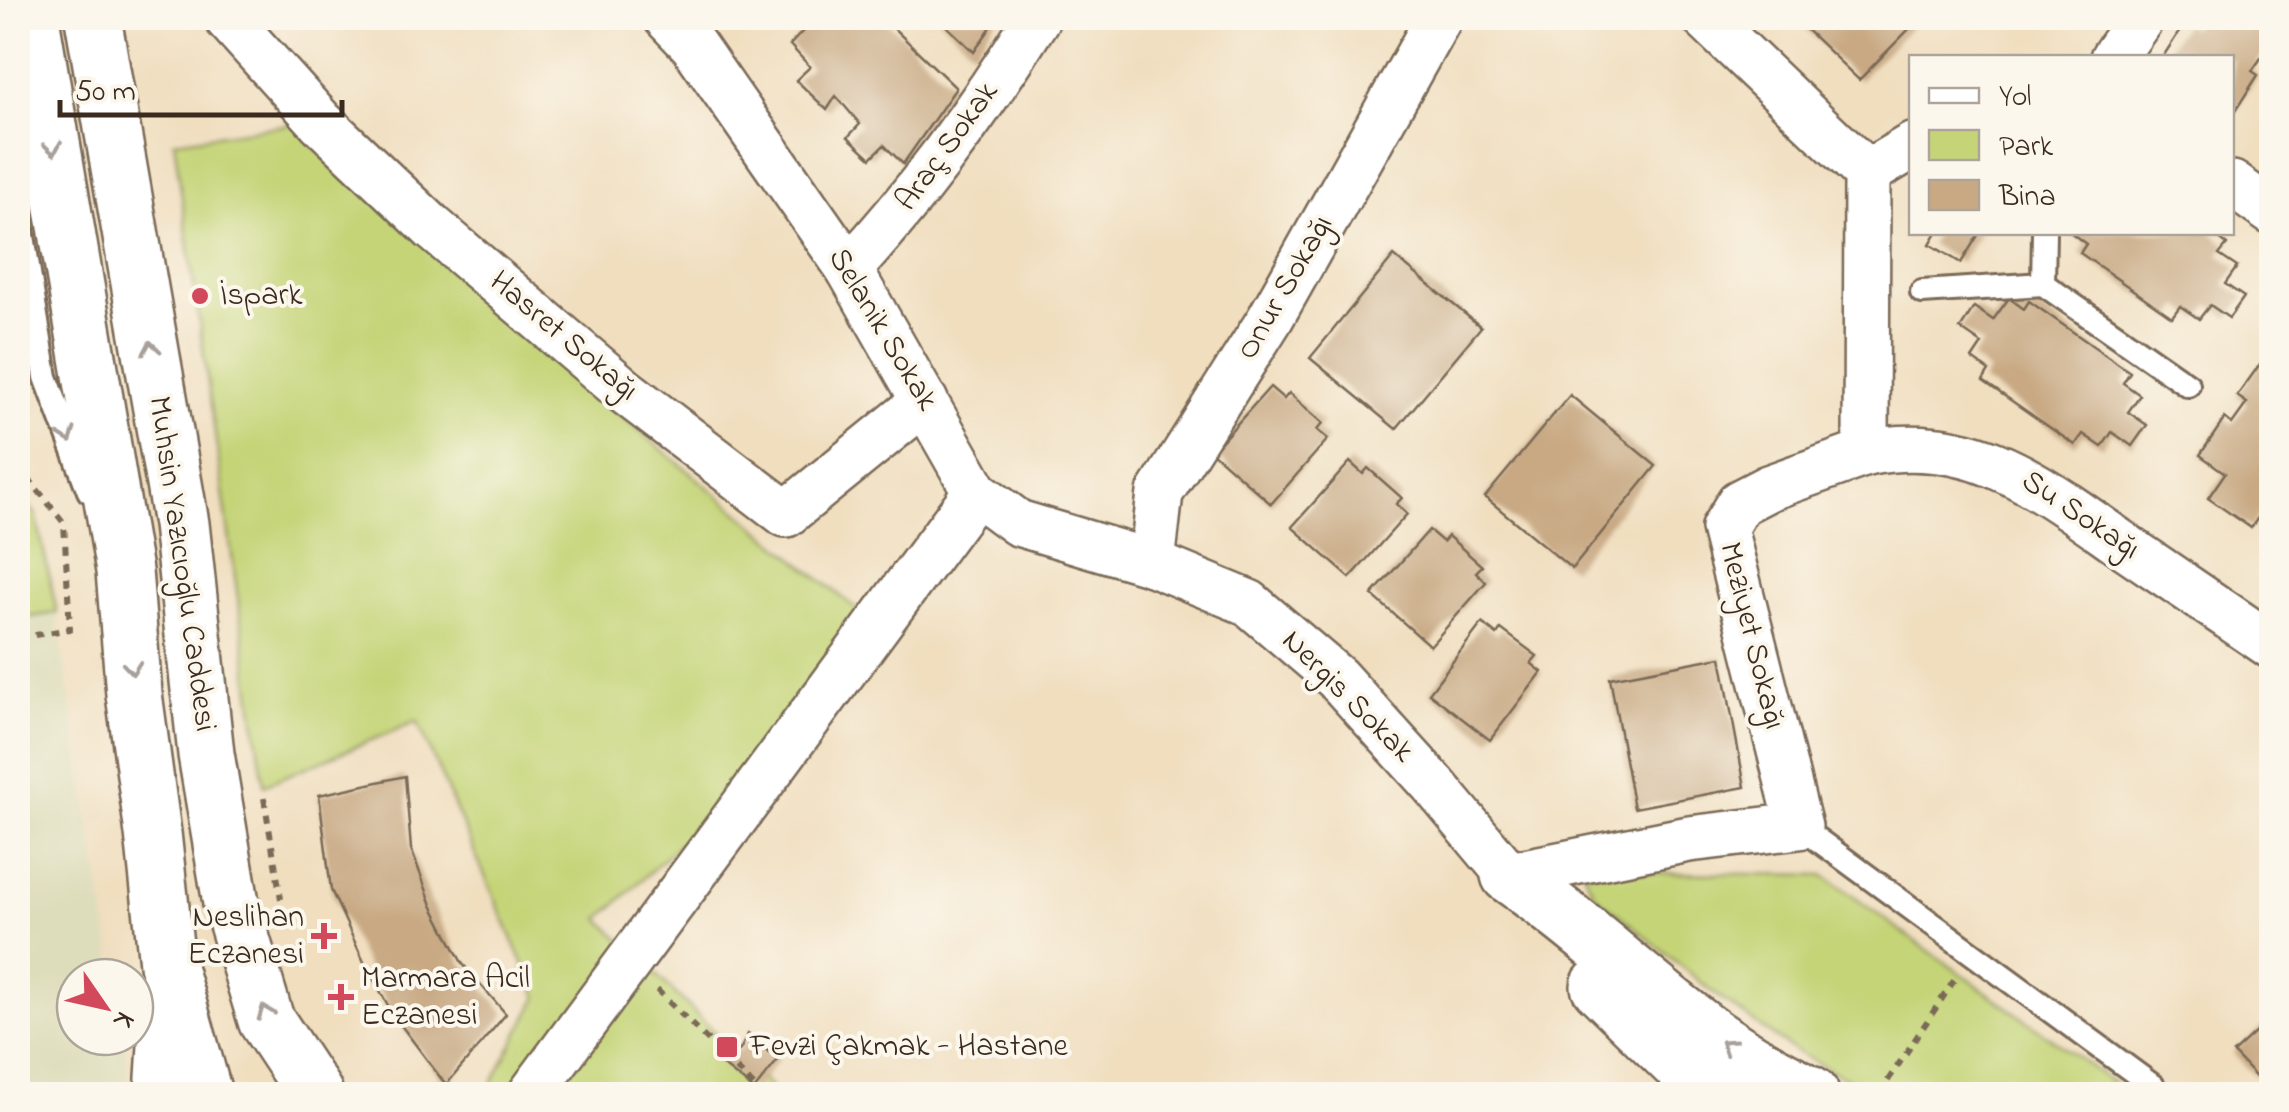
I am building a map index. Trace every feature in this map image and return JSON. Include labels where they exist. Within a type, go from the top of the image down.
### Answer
[{"type":"main road","name":"Muhsin Yazıcıoğlu Caddesi","points":[[31,18],[124,571],[134,694],[170,981],[204,1094]]},
{"type":"main road","name":"Muhsin Yazıcıoğlu Caddesi","points":[[93,18],[181,524],[206,754],[231,902],[266,1020],[315,1094]]},
{"type":"main road","points":[[1510,875],[1550,937],[1710,1094]]},
{"type":"main road","points":[[1510,875],[1560,910],[1705,1030],[1756,1065],[1811,1094]]},
{"type":"main road","points":[[163,1094],[170,981]]},
{"type":"street","name":"Hasret Sokağı","points":[[228,18],[321,122],[433,228],[626,392],[786,514],[926,402]]},
{"type":"street","name":"Selanik Sokak","points":[[667,18],[693,45],[849,269],[976,492],[1018,524],[1152,563]]},
{"type":"street","name":"Araç Sokak","points":[[849,269],[900,214],[957,140],[1037,18]]},
{"type":"street","name":"Onur Sokağı","points":[[1152,563],[1160,493],[1270,319],[1440,18]]},
{"type":"street","points":[[1706,18],[1866,173],[1866,453]]},
{"type":"street","points":[[2115,55],[2141,18]]},
{"type":"street","points":[[1866,173],[1909,148]]},
{"type":"street","points":[[2234,185],[2272,212]]},
{"type":"street","name":"Su Sokağı","points":[[1866,453],[1922,447],[1975,456],[2012,470],[2272,646]]},
{"type":"street","name":"Meziyet Sokağı","points":[[1798,826],[1724,528],[1738,503],[1768,488],[1866,453]]},
{"type":"street","points":[[532,1094],[976,492]]},
{"type":"street","name":"Nergis Sokak","points":[[1152,563],[1250,603],[1337,678],[1510,875]]},
{"type":"street","points":[[1510,875],[1689,839],[1798,826]]},
{"type":"lane","points":[[18,205],[46,377],[124,571]]},
{"type":"lane","points":[[2043,284],[2044,235]]},
{"type":"lane","points":[[1922,292],[2043,284],[2188,385]]},
{"type":"lane","points":[[1798,826],[2154,1086]]},
{"type":"path","points":[[18,465],[64,523],[70,629],[18,638]]},
{"type":"path","points":[[1878,1094],[1972,954]]},
{"type":"path","points":[[628,962],[762,1094]]},
{"type":"shaded area","points":[[18,494],[36,514],[48,562],[112,957],[55,957],[55,1057],[126,1057],[131,1094],[18,1094]]},
{"type":"green space","points":[[300,123],[515,329],[865,616],[704,821],[600,919],[777,1094],[486,1094],[538,997],[417,721],[264,785],[174,141]]},
{"type":"green space","points":[[18,494],[36,514],[57,613],[18,619]]},
{"type":"green space","points":[[1583,872],[1823,875],[2129,1094],[1883,1094],[1790,1048],[1720,998],[1595,895]]},
{"type":"building","points":[[815,18],[883,18],[956,88],[903,164],[884,145],[871,158],[848,137],[860,124],[836,96],[827,110],[796,80],[810,67],[790,45]]},
{"type":"building","points":[[938,18],[997,18],[974,52]]},
{"type":"building","points":[[1794,18],[1920,18],[1859,80]]},
{"type":"building","points":[[2199,18],[2272,18],[2272,42],[2252,71],[2258,75],[2234,113],[2234,55],[2164,55],[2185,23],[2192,28]]},
{"type":"building","points":[[1935,235],[1978,235],[1961,263],[1930,244]]},
{"type":"building","points":[[2074,235],[2214,235],[2227,245],[2219,255],[2237,267],[2225,284],[2244,297],[2229,318],[2210,305],[2199,319],[2180,306],[2172,317],[2080,253],[2086,244]]},
{"type":"building","points":[[1394,256],[1481,327],[1396,429],[1310,358]]},
{"type":"building","points":[[2009,298],[2024,309],[2029,301],[2130,372],[2123,383],[2140,395],[2128,412],[2147,425],[2132,446],[2112,432],[2102,447],[2083,434],[2075,445],[1983,381],[1989,371],[1972,359],[1982,344],[1960,329],[1974,307],[1993,320]]},
{"type":"building","points":[[2260,364],[2272,373],[2272,516],[2263,510],[2251,528],[2208,498],[2225,473],[2200,455],[2225,418],[2232,424],[2247,403],[2237,396]]},
{"type":"building","points":[[1270,387],[1284,399],[1289,393],[1323,423],[1317,430],[1328,439],[1271,504],[1212,452]]},
{"type":"building","points":[[1570,395],[1656,466],[1572,569],[1485,497]]},
{"type":"building","points":[[1350,462],[1363,474],[1368,468],[1402,498],[1396,504],[1407,514],[1350,578],[1292,527]]},
{"type":"building","points":[[1429,530],[1443,542],[1448,536],[1482,566],[1476,572],[1486,582],[1430,646],[1372,595]]},
{"type":"building","points":[[1482,623],[1497,635],[1501,629],[1537,656],[1531,663],[1542,672],[1490,740],[1429,693]]},
{"type":"building","points":[[1721,657],[1745,787],[1634,808],[1610,678]]},
{"type":"building","points":[[405,776],[411,849],[432,905],[462,963],[506,1014],[446,1085],[394,1016],[331,890],[319,795]]},
{"type":"building","points":[[2272,1017],[2272,1094],[2233,1053]]},
{"type":"building","points":[[748,1034],[778,1060],[754,1090],[721,1064],[740,1050]]},
{"type":"place","name":"İspark","points":[[200,296]]},
{"type":"place","name":"Neslihan Eczanesi","points":[[324,936]]},
{"type":"place","name":"Marmara Acil Eczanesi","points":[[341,997]]},
{"type":"place","name":"Fevzi Çakmak - Hastane","points":[[727,1047]]}]
